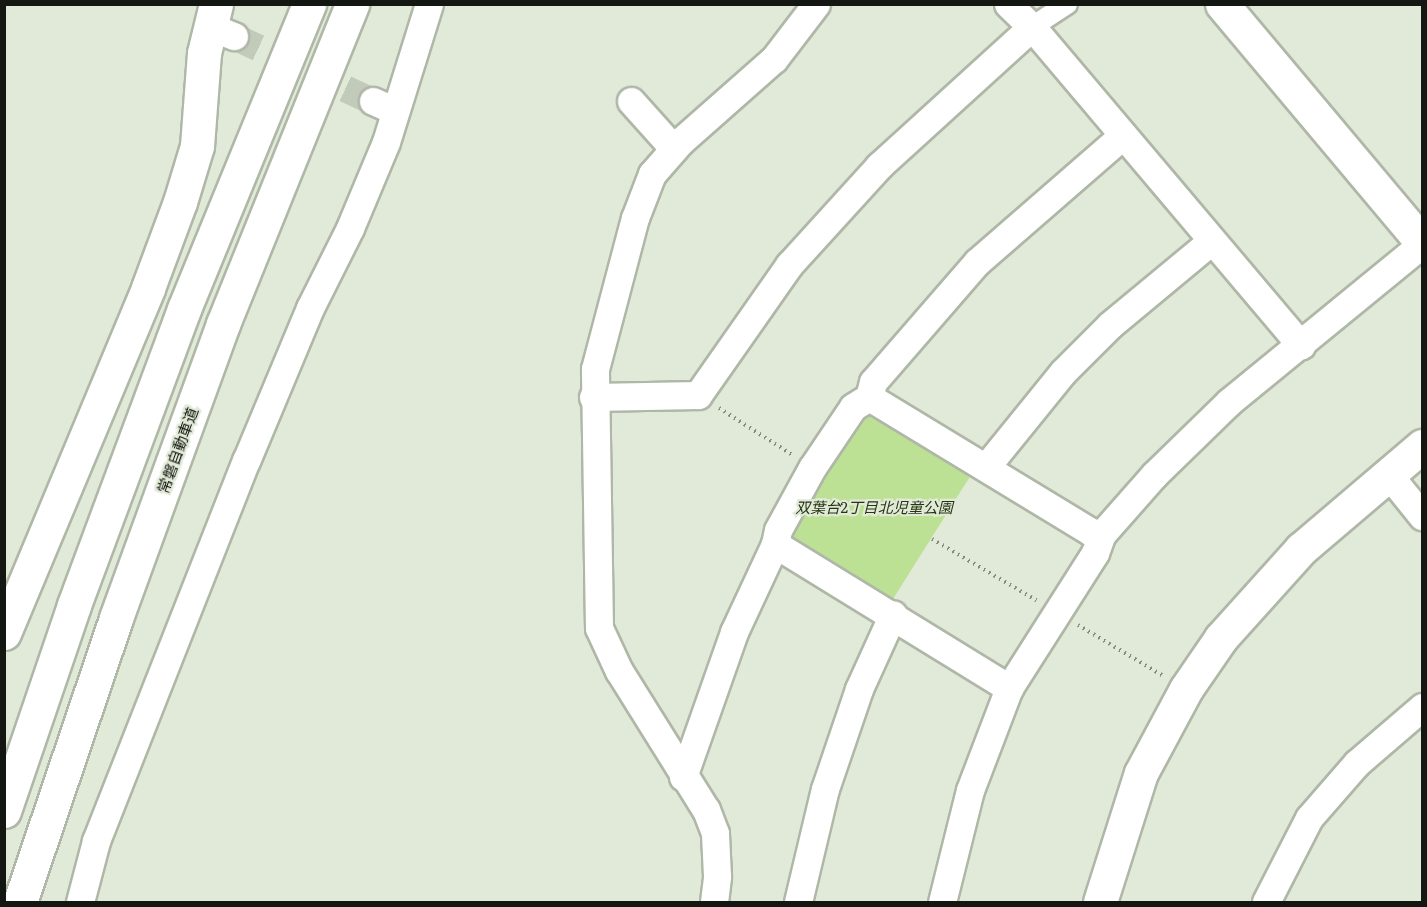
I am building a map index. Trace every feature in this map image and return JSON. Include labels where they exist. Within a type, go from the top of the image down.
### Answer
[{"type":"main road","points":[[4,812],[74,605],[184,309],[309,4]]},
{"type":"main road","name":"常磐自動車道","points":[[20,903],[116,618],[219,335],[352,4]]},
{"type":"main road","points":[[1222,4],[1422,243]]},
{"type":"main road","points":[[4,633],[148,288],[180,202],[197,146],[220,22]]},
{"type":"main road","points":[[1100,903],[1141,773],[1186,689],[1221,638],[1266,584],[1422,446]]},
{"type":"street","points":[[80,903],[96,841],[246,461],[310,308],[350,228],[384,106],[429,4]]},
{"type":"street","points":[[714,903],[717,876],[715,833],[706,810],[683,777],[619,670],[599,628],[593,397],[595,369],[634,218],[652,174],[674,149],[774,59],[816,4]]},
{"type":"street","points":[[1008,4],[1032,27],[1300,345]]},
{"type":"street","points":[[593,397],[698,394],[789,265],[879,166],[1032,27],[1067,4]]},
{"type":"street","points":[[631,101],[674,149]]},
{"type":"street","points":[[683,777],[734,632],[775,544],[778,530],[812,468],[853,407],[869,397],[873,382],[976,262],[1122,136]]},
{"type":"street","points":[[986,467],[1063,372],[1110,325],[1211,241]]},
{"type":"street","points":[[942,903],[970,790],[1008,688],[1095,553],[1102,534],[1154,475],[1229,402],[1422,243]]},
{"type":"street","points":[[869,397],[1090,532],[1102,534]]},
{"type":"street","points":[[1389,474],[1422,516]]},
{"type":"street","points":[[775,544],[893,614],[1008,688]]},
{"type":"street","points":[[798,903],[825,789],[859,689],[893,614]]},
{"type":"street","points":[[1266,903],[1309,818],[1358,763],[1422,707]]},
{"type":"path","points":[[709,402],[812,468]]},
{"type":"green space","name":"双葉台2丁目北児童公園","points":[[861,408],[971,475],[893,599],[784,533]]},
{"type":"tunnel","points":[[234,36],[373,101]]}]
